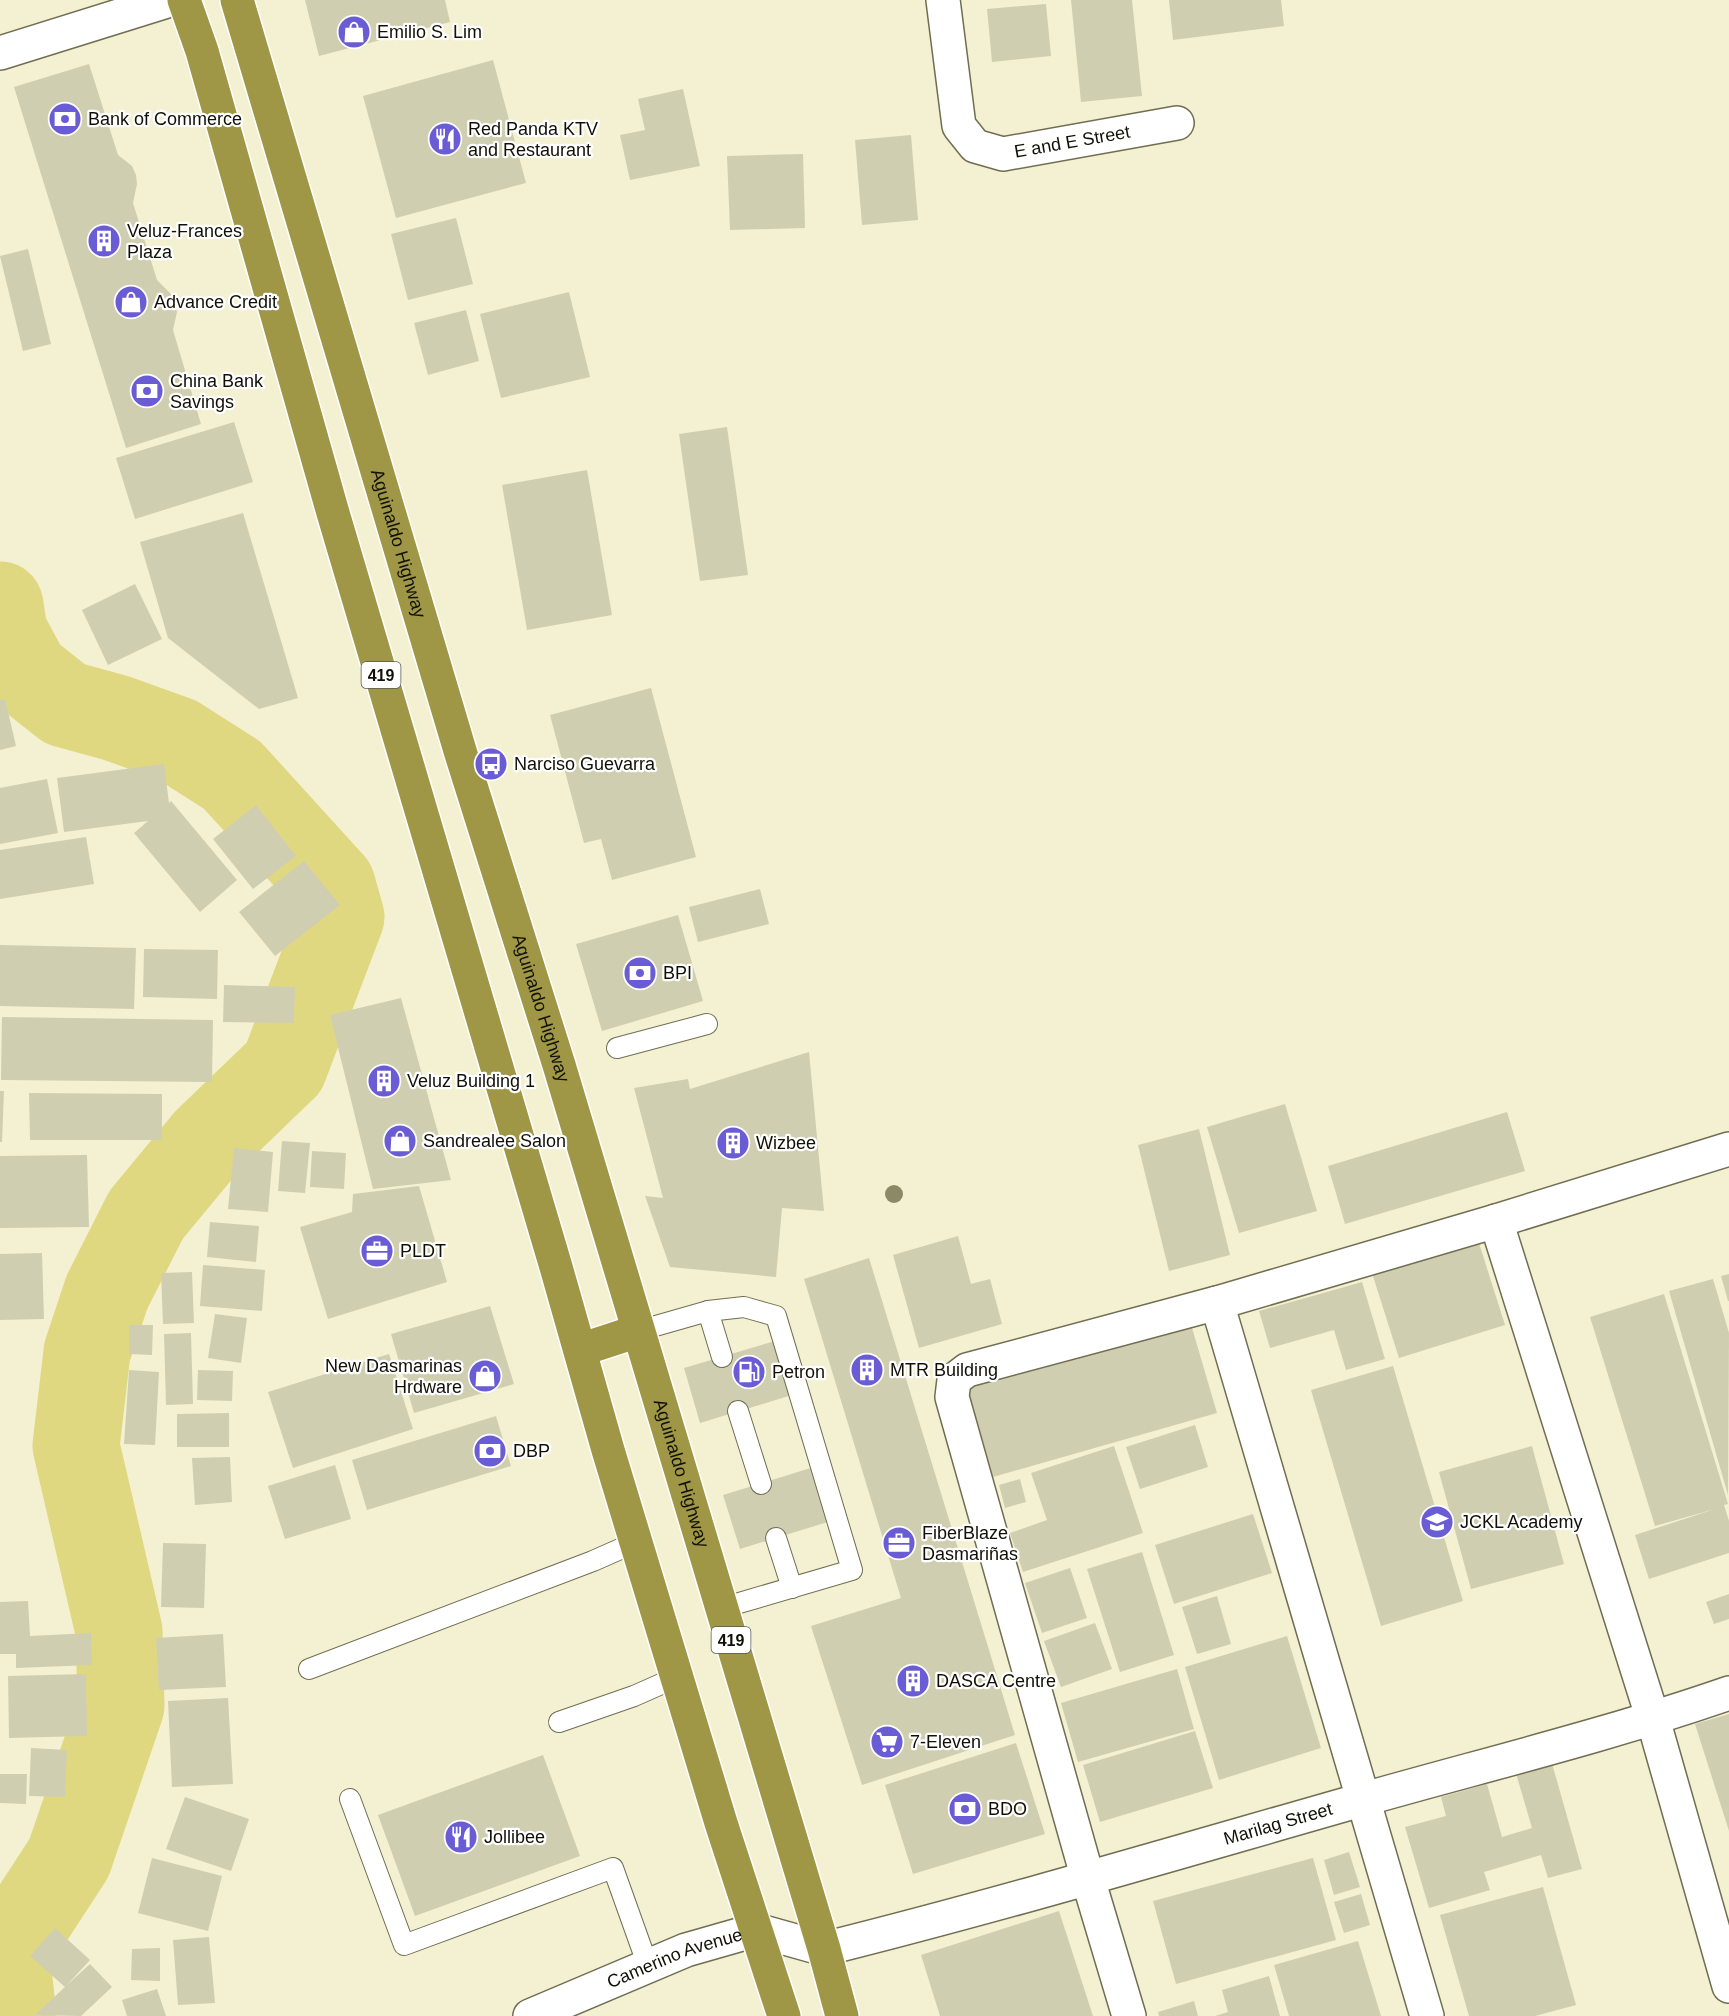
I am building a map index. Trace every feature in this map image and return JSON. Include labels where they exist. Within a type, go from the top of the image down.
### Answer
[{"type":"highway","name":"419","points":[[184,0],[202,51],[333,513],[608,1450],[784,2016]]},
{"type":"highway","name":"Aguinaldo Highway","points":[[237,0],[461,754],[559,1065],[722,1608],[842,2016]]},
{"type":"highway","points":[[580,1350],[638,1331]]},
{"type":"street","points":[[0,53],[170,0]]},
{"type":"street","name":"E and E Street","points":[[943,0],[959,126],[975,146],[1003,154],[1177,123]]},
{"type":"street","points":[[1129,2016],[952,1397],[954,1380],[967,1370],[1216,1303],[1496,1221],[1729,1149]]},
{"type":"street","points":[[1496,1221],[1653,1719],[1729,1986]]},
{"type":"street","points":[[1216,1303],[1427,2016]]},
{"type":"street","name":"Marilag Street","points":[[824,1949],[1088,1879],[1362,1799],[1653,1719],[1729,1693]]},
{"type":"street","name":"Camerino Avenue","points":[[530,2016],[686,1950],[756,1930],[824,1949]]},
{"type":"lane","points":[[617,1048],[707,1024]]},
{"type":"lane","points":[[638,1331],[708,1311],[744,1307],[776,1317],[852,1570],[722,1608]]},
{"type":"lane","points":[[708,1311],[722,1357]]},
{"type":"lane","points":[[738,1411],[761,1484]]},
{"type":"lane","points":[[776,1538],[792,1588]]},
{"type":"lane","points":[[309,1669],[593,1561],[636,1542]]},
{"type":"lane","points":[[559,1722],[634,1696],[677,1677]]},
{"type":"lane","points":[[350,1799],[404,1945],[613,1868],[648,1966]]},
{"type":"building","points":[[305,0],[445,0],[450,22],[319,56]]},
{"type":"building","points":[[1071,0],[1132,0],[1142,96],[1081,102]]},
{"type":"building","points":[[1169,0],[1281,0],[1284,26],[1173,40]]},
{"type":"building","points":[[1046,4],[1051,56],[992,62],[987,9]]},
{"type":"building","name":"Red Panda KTV and Restaurant","points":[[493,60],[526,183],[396,218],[363,96]]},
{"type":"building","name":"Veluz-Frances Plaza","points":[[89,64],[118,155],[132,166],[136,175],[137,184],[133,203],[157,280],[171,294],[174,302],[177,312],[173,330],[201,424],[126,448],[14,87]]},
{"type":"building","points":[[683,89],[700,166],[630,180],[620,135],[645,130],[638,99]]},
{"type":"building","points":[[911,135],[918,220],[862,225],[855,140]]},
{"type":"building","points":[[803,154],[805,228],[730,230],[727,156]]},
{"type":"building","points":[[456,218],[473,284],[408,300],[391,234]]},
{"type":"building","points":[[28,249],[51,344],[23,351],[0,256]]},
{"type":"building","points":[[569,292],[590,377],[501,398],[480,314]]},
{"type":"building","points":[[466,310],[479,361],[428,375],[414,323]]},
{"type":"building","points":[[234,422],[253,482],[135,519],[116,458]]},
{"type":"building","points":[[727,427],[748,575],[700,581],[679,434]]},
{"type":"building","points":[[587,470],[612,615],[527,630],[502,485]]},
{"type":"building","points":[[243,513],[298,698],[259,709],[168,638],[140,542]]},
{"type":"building","points":[[135,584],[162,639],[108,665],[82,610]]},
{"type":"building","points":[[651,688],[696,857],[612,880],[601,839],[584,843],[550,715]]},
{"type":"building","points":[[5,699],[16,746],[0,750],[0,700]]},
{"type":"building","points":[[164,764],[169,803],[171,801],[237,880],[200,912],[134,833],[148,821],[64,832],[57,778]]},
{"type":"building","points":[[47,779],[58,833],[0,844],[0,788]]},
{"type":"building","points":[[256,805],[296,856],[253,889],[213,839]]},
{"type":"building","points":[[86,837],[94,884],[0,899],[0,850]]},
{"type":"building","points":[[304,861],[340,905],[275,956],[239,912]]},
{"type":"building","points":[[760,889],[769,924],[698,942],[689,907]]},
{"type":"building","name":"BPI","points":[[678,915],[703,1001],[602,1031],[576,944]]},
{"type":"building","points":[[0,945],[136,948],[134,1009],[0,1006]]},
{"type":"building","points":[[144,949],[218,950],[217,999],[143,997]]},
{"type":"building","points":[[224,985],[295,987],[294,1023],[223,1022]]},
{"type":"building","name":"Veluz Building 1","points":[[401,998],[451,1180],[373,1189],[330,1015]]},
{"type":"building","points":[[2,1017],[213,1020],[212,1082],[1,1080]]},
{"type":"building","name":"Wizbee","points":[[809,1052],[824,1211],[782,1208],[776,1277],[670,1267],[645,1196],[663,1198],[634,1088],[688,1079],[690,1089]]},
{"type":"building","points":[[0,1091],[4,1091],[2,1142],[0,1142]]},
{"type":"building","points":[[29,1093],[162,1094],[162,1140],[30,1140]]},
{"type":"building","points":[[1285,1104],[1317,1211],[1239,1233],[1207,1127]]},
{"type":"building","points":[[1507,1112],[1525,1171],[1345,1224],[1328,1166]]},
{"type":"building","points":[[1199,1129],[1230,1255],[1169,1271],[1138,1145]]},
{"type":"building","points":[[282,1141],[310,1143],[305,1193],[278,1191]]},
{"type":"building","points":[[234,1148],[273,1152],[268,1212],[228,1209]]},
{"type":"building","points":[[312,1151],[346,1153],[344,1189],[310,1187]]},
{"type":"building","points":[[87,1155],[89,1227],[0,1228],[0,1156]]},
{"type":"building","points":[[419,1186],[447,1282],[328,1319],[300,1227],[352,1212],[353,1194]]},
{"type":"building","points":[[210,1222],[259,1226],[256,1262],[207,1257]]},
{"type":"building","points":[[958,1236],[971,1284],[990,1279],[1002,1324],[919,1348],[893,1255]]},
{"type":"building","points":[[1478,1240],[1505,1325],[1399,1358],[1372,1273]]},
{"type":"building","points":[[42,1253],[44,1319],[0,1320],[0,1254]]},
{"type":"building","points":[[869,1258],[1015,1735],[862,1785],[811,1626],[901,1598],[804,1279]]},
{"type":"building","points":[[203,1265],[265,1270],[262,1311],[200,1306]]},
{"type":"building","points":[[192,1272],[194,1323],[163,1324],[161,1273]]},
{"type":"building","points":[[1729,1274],[1729,1301],[1728,1301],[1721,1276]]},
{"type":"building","points":[[1713,1279],[1729,1333],[1728,1495],[1669,1291]]},
{"type":"building","points":[[1362,1282],[1385,1359],[1346,1370],[1334,1330],[1270,1348],[1259,1311]]},
{"type":"building","points":[[1664,1294],[1728,1504],[1724,1505],[1729,1521],[1729,1553],[1649,1579],[1635,1535],[1715,1509],[1655,1526],[1590,1317]]},
{"type":"building","points":[[490,1306],[514,1384],[414,1413],[391,1334]]},
{"type":"building","points":[[215,1314],[247,1318],[241,1363],[208,1358]]},
{"type":"building","points":[[1190,1321],[1217,1413],[993,1477],[967,1385]]},
{"type":"building","points":[[129,1325],[153,1325],[152,1355],[129,1354]]},
{"type":"building","points":[[191,1333],[193,1404],[166,1405],[164,1334]]},
{"type":"building","points":[[775,1341],[792,1395],[700,1423],[684,1368]]},
{"type":"building","points":[[389,1354],[413,1429],[293,1468],[268,1392]]},
{"type":"building","points":[[1393,1366],[1463,1601],[1381,1626],[1311,1390]]},
{"type":"building","points":[[129,1370],[159,1372],[155,1445],[124,1444]]},
{"type":"building","points":[[198,1370],[233,1371],[232,1401],[197,1400]]},
{"type":"building","points":[[229,1413],[229,1447],[177,1447],[177,1414]]},
{"type":"building","points":[[496,1416],[511,1466],[367,1510],[352,1460]]},
{"type":"building","points":[[1195,1425],[1208,1467],[1140,1489],[1126,1447]]},
{"type":"building","points":[[1114,1446],[1143,1533],[1023,1572],[1010,1533],[1047,1520],[1031,1473]]},
{"type":"building","points":[[1532,1446],[1564,1564],[1471,1589],[1439,1472]]},
{"type":"building","points":[[230,1457],[232,1502],[195,1505],[192,1458]]},
{"type":"building","points":[[335,1465],[351,1519],[285,1539],[268,1486]]},
{"type":"building","points":[[814,1467],[831,1521],[740,1549],[723,1495]]},
{"type":"building","points":[[1020,1479],[1026,1502],[1005,1508],[999,1485]]},
{"type":"building","points":[[1253,1514],[1272,1573],[1174,1604],[1155,1545]]},
{"type":"building","points":[[163,1543],[206,1544],[204,1608],[161,1607]]},
{"type":"building","points":[[1142,1552],[1174,1655],[1120,1672],[1087,1569]]},
{"type":"building","points":[[1070,1568],[1087,1618],[1042,1633],[1025,1583]]},
{"type":"building","points":[[1729,1594],[1729,1619],[1714,1624],[1706,1602]]},
{"type":"building","points":[[1217,1596],[1231,1644],[1197,1654],[1182,1607]]},
{"type":"building","points":[[28,1601],[30,1636],[91,1633],[92,1665],[16,1668],[16,1654],[0,1654],[0,1602]]},
{"type":"building","points":[[1095,1623],[1112,1669],[1061,1687],[1044,1641]]},
{"type":"building","points":[[223,1634],[226,1687],[159,1690],[156,1638]]},
{"type":"building","points":[[1287,1636],[1321,1748],[1219,1780],[1185,1667]]},
{"type":"building","points":[[1177,1669],[1194,1729],[1078,1762],[1061,1703]]},
{"type":"building","points":[[86,1674],[87,1736],[9,1738],[8,1676]]},
{"type":"building","points":[[228,1698],[233,1784],[172,1787],[168,1701]]},
{"type":"building","points":[[1729,1714],[1729,1831],[1695,1724]]},
{"type":"building","points":[[1195,1731],[1213,1788],[1100,1822],[1083,1765]]},
{"type":"building","name":"BDO","points":[[1016,1743],[1045,1834],[913,1874],[885,1785]]},
{"type":"building","points":[[31,1748],[67,1750],[65,1797],[29,1796]]},
{"type":"building","points":[[543,1755],[580,1856],[415,1916],[378,1815]]},
{"type":"building","points":[[1551,1760],[1582,1869],[1548,1878],[1541,1855],[1484,1872],[1490,1890],[1429,1908],[1405,1827],[1446,1816],[1441,1797],[1487,1784],[1502,1837],[1532,1828],[1515,1770]]},
{"type":"building","points":[[0,1774],[27,1774],[26,1804],[0,1803]]},
{"type":"building","points":[[185,1797],[249,1819],[231,1871],[166,1849]]},
{"type":"building","points":[[1349,1852],[1360,1887],[1334,1895],[1324,1860]]},
{"type":"building","points":[[152,1858],[222,1876],[208,1931],[138,1913]]},
{"type":"building","points":[[1313,1858],[1336,1940],[1176,1984],[1153,1901]]},
{"type":"building","points":[[1543,1887],[1576,2005],[1535,2016],[1469,2016],[1440,1915]]},
{"type":"building","points":[[1361,1894],[1370,1925],[1344,1933],[1334,1902]]},
{"type":"building","points":[[1059,1911],[1093,2016],[940,2016],[921,1955]]},
{"type":"building","points":[[55,1928],[90,1960],[67,1985],[90,1964],[112,1987],[81,2016],[35,2015],[65,1987],[30,1956]]},
{"type":"building","points":[[209,1937],[215,2003],[178,2005],[173,1940]]},
{"type":"building","points":[[1358,1941],[1381,2016],[1289,2016],[1274,1965]]},
{"type":"building","points":[[160,1948],[160,1981],[131,1980],[132,1949]]},
{"type":"building","points":[[1269,1976],[1280,2016],[1215,2016],[1228,2012],[1222,1990]]},
{"type":"building","points":[[157,1989],[166,2016],[127,2016],[122,2000]]},
{"type":"building","points":[[1194,2001],[1198,2016],[1159,2016],[1158,2012]]},
{"type":"waterway","points":[[0,605],[4,632],[26,673],[65,704],[116,718],[177,740],[232,775],[332,885],[341,917],[284,1067],[208,1140],[146,1215],[107,1292],[87,1352],[76,1446],[119,1631],[121,1706],[69,1858],[24,1927],[8,1971],[13,2016]]},
{"type":"place","name":"Emilio S. Lim","points":[[354,32]]},
{"type":"place","name":"Bank of Commerce","points":[[65,119]]},
{"type":"place","name":"Red Panda KTV and Restaurant","points":[[445,139]]},
{"type":"place","name":"Veluz-Frances Plaza","points":[[104,241]]},
{"type":"place","name":"Advance Credit","points":[[131,302]]},
{"type":"place","name":"China Bank Savings","points":[[147,391]]},
{"type":"place","name":"Narciso Guevarra","points":[[491,764]]},
{"type":"place","name":"BPI","points":[[640,973]]},
{"type":"place","name":"Veluz Building 1","points":[[384,1081]]},
{"type":"place","name":"Sandrealee Salon","points":[[400,1141]]},
{"type":"place","name":"Wizbee","points":[[733,1143]]},
{"type":"place","name":"PLDT","points":[[377,1251]]},
{"type":"place","name":"MTR Building","points":[[867,1370]]},
{"type":"place","name":"Petron","points":[[749,1372]]},
{"type":"place","name":"New Dasmarinas Hrdware","points":[[485,1376]]},
{"type":"place","name":"DBP","points":[[490,1451]]},
{"type":"place","name":"JCKL Academy","points":[[1437,1522]]},
{"type":"place","name":"FiberBlaze Dasmariñas","points":[[899,1543]]},
{"type":"place","name":"DASCA Centre","points":[[913,1681]]},
{"type":"place","name":"7-Eleven","points":[[887,1742]]},
{"type":"place","name":"BDO","points":[[965,1809]]},
{"type":"place","name":"Jollibee","points":[[461,1837]]}]
